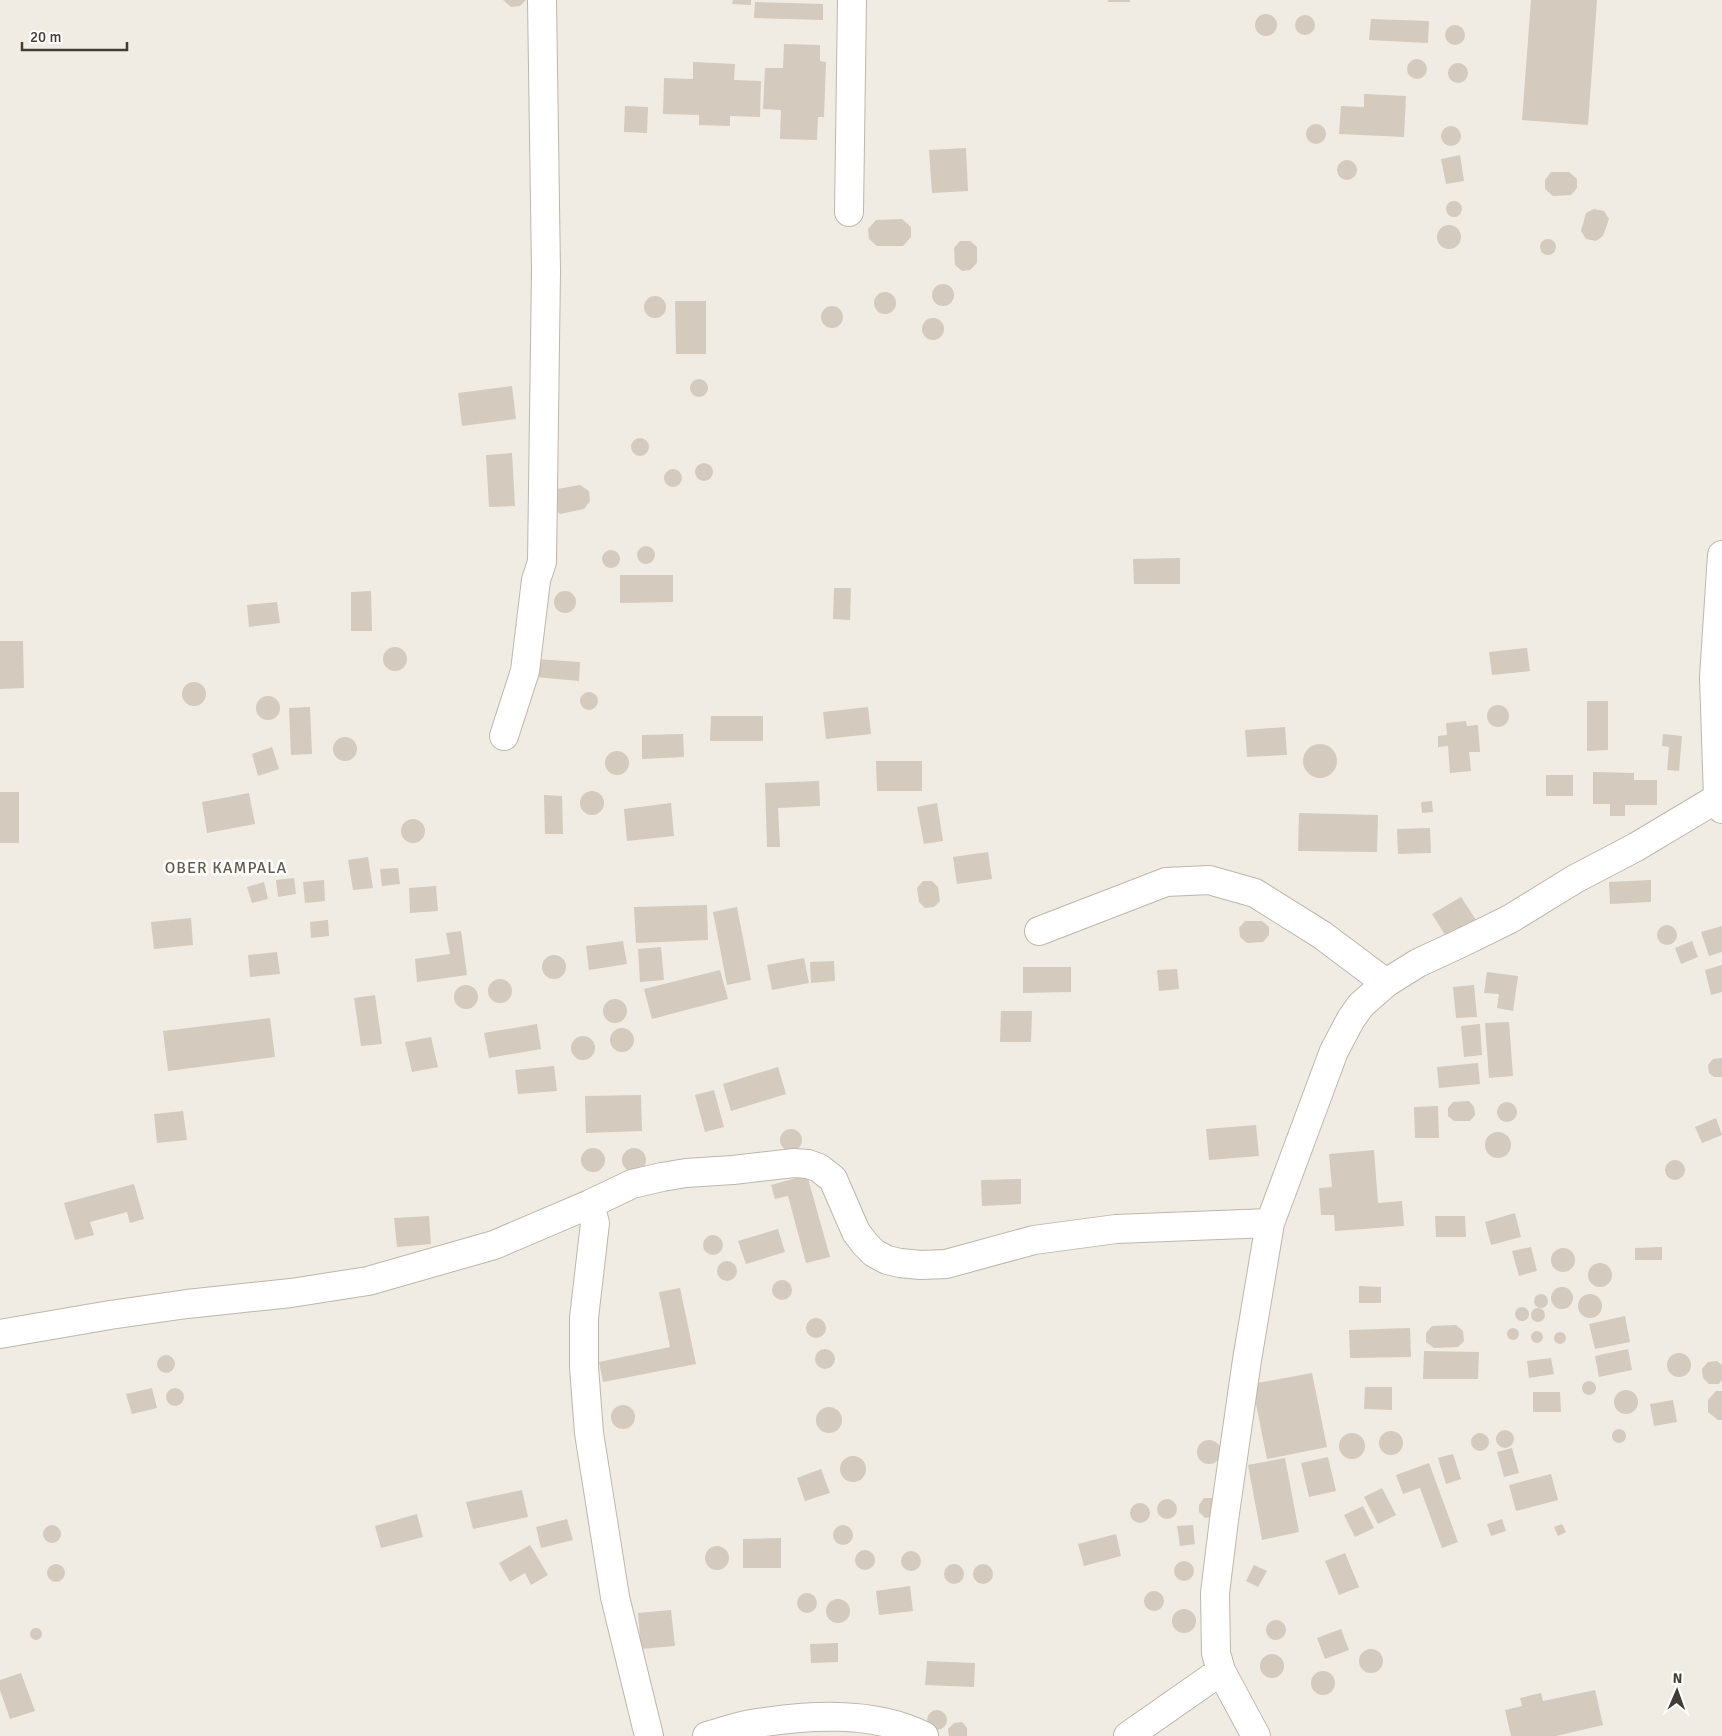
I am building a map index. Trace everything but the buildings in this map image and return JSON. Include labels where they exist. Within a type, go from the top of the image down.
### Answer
[{"type":"street","points":[[504,736],[525,671],[536,580],[542,562],[546,271],[542,0]]},
{"type":"street","points":[[848,212],[852,0]]},
{"type":"street","points":[[1256,1736],[1221,1671],[1216,1653],[1216,1585],[1247,1360],[1270,1223],[1334,1051],[1351,1020],[1362,1005],[1386,983],[1418,963],[1510,919],[1575,879],[1720,804],[1714,677],[1722,555]]},
{"type":"street","points":[[1039,931],[1166,882],[1209,880],[1255,893],[1322,935],[1386,983]]},
{"type":"street","points":[[0,1334],[187,1304],[291,1293],[368,1281],[494,1245],[632,1184],[662,1177],[794,1163],[808,1164],[819,1168],[833,1179],[856,1232],[864,1244],[874,1253],[894,1261],[920,1265],[946,1264],[1034,1240],[1116,1229],[1270,1223]]},
{"type":"street","points":[[590,1204],[595,1223],[584,1318],[584,1368],[588,1433],[616,1598],[649,1736]]},
{"type":"street","points":[[1128,1736],[1221,1671]]},
{"type":"street","points":[[707,1736],[750,1724],[805,1718],[839,1717],[876,1720],[924,1736]]},
{"type":"district","name":"OBER KAMPALA","points":[[226,867]]}]
